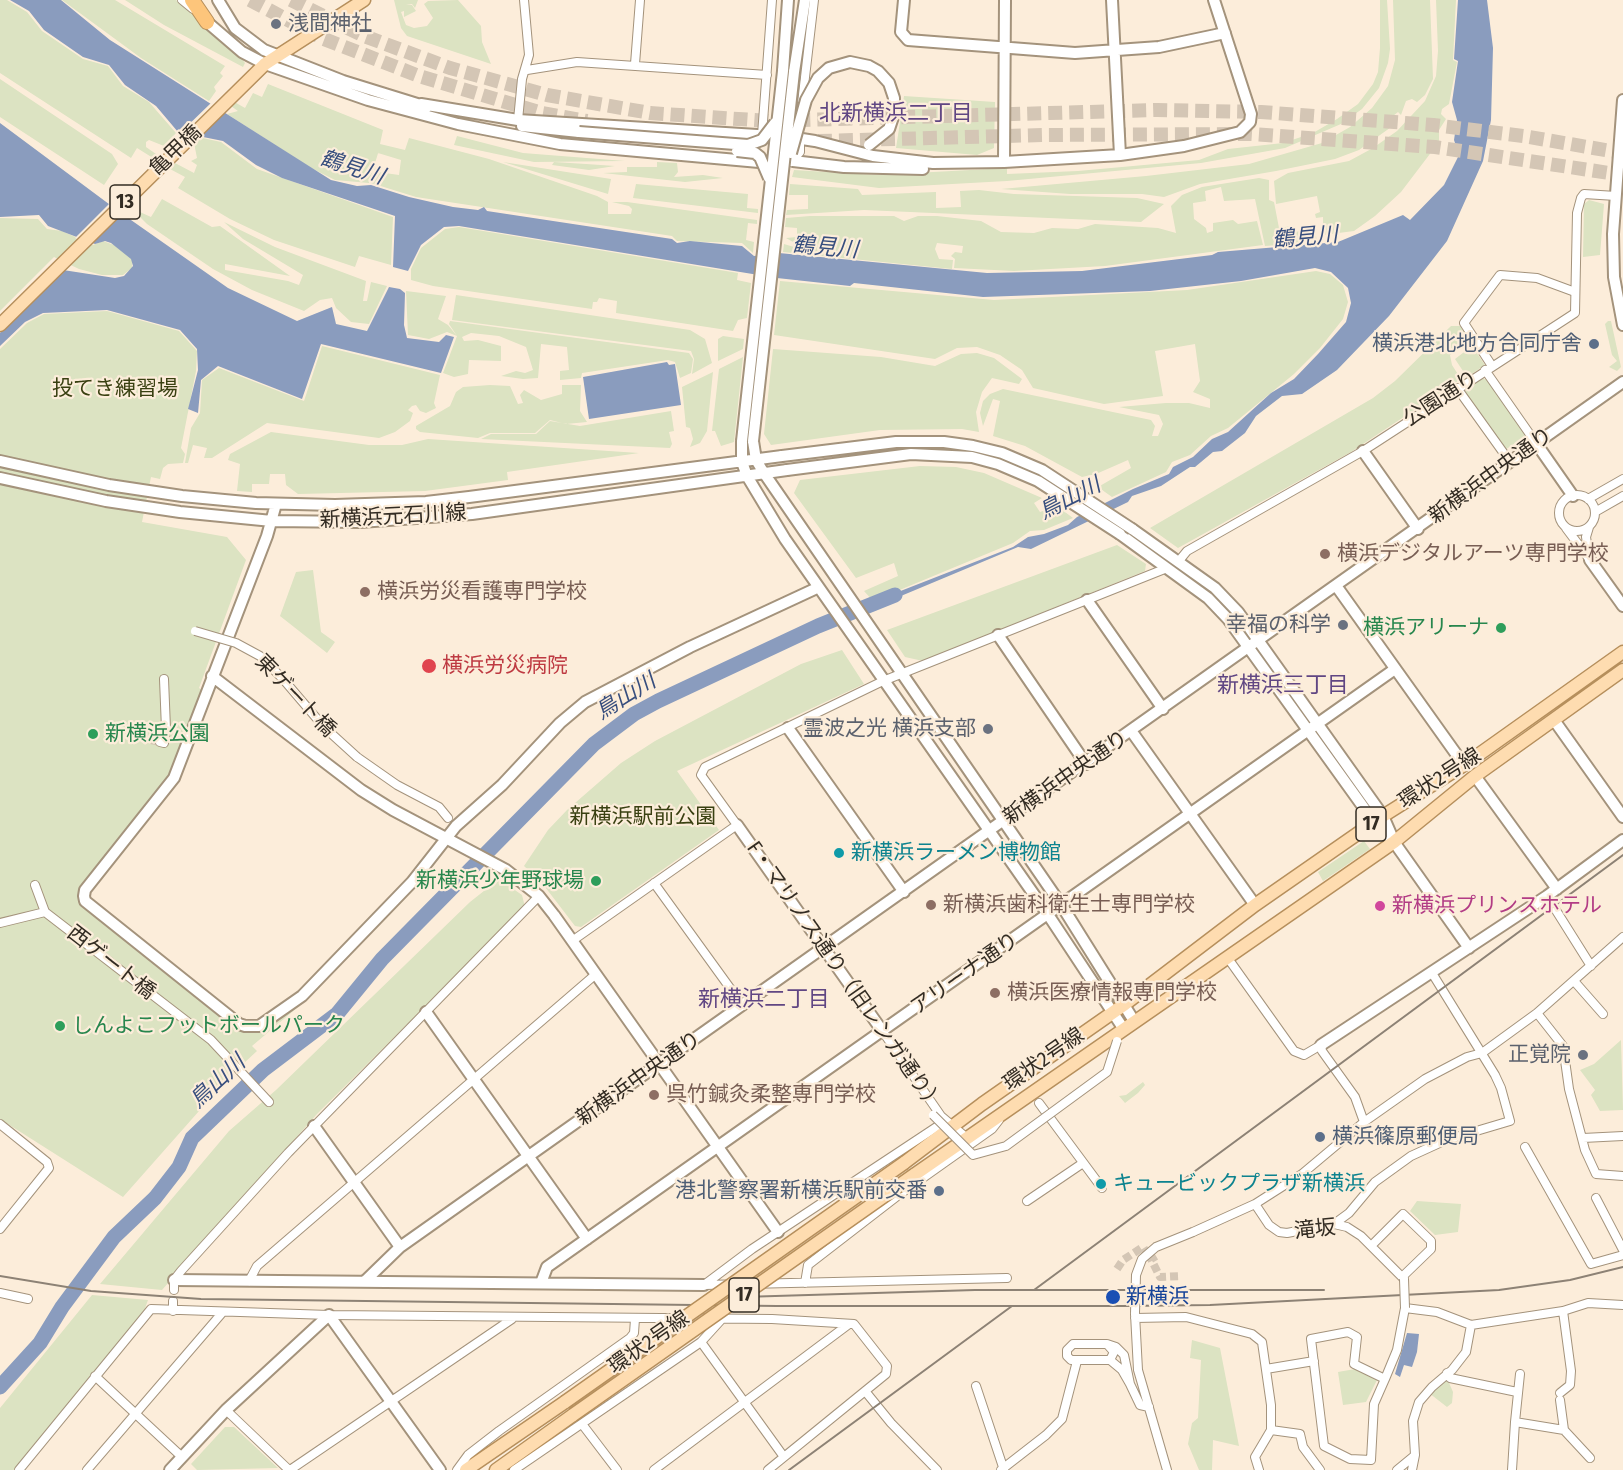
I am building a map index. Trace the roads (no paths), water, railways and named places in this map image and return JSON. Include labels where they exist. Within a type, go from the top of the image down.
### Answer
[{"type":"highway","points":[[192,0],[207,22]]},
{"type":"main road","name":"13","points":[[265,64],[356,2]]},
{"type":"main road","name":"亀甲橋","points":[[0,325],[265,64]]},
{"type":"main road","name":"環状2号線","points":[[466,1470],[904,1163],[1125,1004],[1255,905],[1378,819],[1464,765],[1623,652]]},
{"type":"main road","name":"環状2号線","points":[[496,1470],[577,1419],[914,1175],[1394,842],[1474,776],[1623,670]]},
{"type":"street","points":[[182,0],[242,52],[265,64],[368,100],[534,141],[752,162],[790,162],[844,167],[918,169],[993,166],[1004,162]]},
{"type":"street","points":[[218,0],[235,28],[249,41],[276,56],[343,81],[466,117],[579,135],[754,153],[763,161],[775,185]]},
{"type":"street","points":[[518,120],[522,79],[527,70],[529,33],[524,0]]},
{"type":"street","points":[[635,64],[640,0]]},
{"type":"street","points":[[762,135],[772,0]]},
{"type":"street","points":[[788,0],[788,71],[747,441],[742,462],[747,476],[821,592],[1048,915],[1123,1028]]},
{"type":"street","points":[[775,185],[778,116],[805,0]]},
{"type":"street","points":[[790,162],[800,152],[814,0]]},
{"type":"street","points":[[904,0],[901,32],[908,40],[1044,52],[1115,52],[1159,47],[1224,33]]},
{"type":"street","points":[[1004,162],[1005,0]]},
{"type":"street","points":[[1112,0],[1120,155]]},
{"type":"street","points":[[421,104],[518,120],[801,138],[873,156],[917,162],[1004,162],[1120,155],[1201,143],[1240,132],[1247,127],[1251,114],[1214,0]]},
{"type":"street","points":[[527,70],[576,62],[635,64],[766,75]]},
{"type":"street","points":[[775,185],[811,89],[823,73],[839,64],[850,62],[869,66],[884,77],[892,91],[895,106],[892,122],[883,136],[869,145],[834,146]]},
{"type":"street","points":[[1623,100],[1614,277],[1623,325]]},
{"type":"street","points":[[408,110],[511,130],[748,145],[755,144],[767,136],[778,116]]},
{"type":"street","name":"公園通り","points":[[1178,562],[1187,551],[1363,451],[1575,313],[1577,213],[1581,198],[1584,194],[1619,193]]},
{"type":"street","points":[[1575,292],[1537,278],[1500,275],[1464,323],[1488,368],[1573,496],[1588,499],[1623,479]]},
{"type":"street","name":"新横浜中央通り","points":[[364,1282],[400,1247],[1255,645],[1623,382]]},
{"type":"street","points":[[1457,388],[1510,462]]},
{"type":"street","points":[[747,441],[764,473],[842,589],[1062,906],[1134,1021]]},
{"type":"street","name":"新横浜元石川線","points":[[0,461],[136,489],[244,502],[276,504],[426,502],[903,442],[974,446],[1002,453],[1042,470],[1132,529],[1223,596],[1255,645]]},
{"type":"street","points":[[1363,451],[1418,529]]},
{"type":"street","name":"新横浜元石川線","points":[[0,478],[106,501],[243,519],[369,522],[436,518],[910,454],[972,457],[998,464],[1038,481],[1120,534],[1216,605],[1255,645]]},
{"type":"street","points":[[1573,496],[1560,506],[1560,517],[1623,606]]},
{"type":"street","points":[[1590,560],[1586,542],[1595,512],[1623,496]]},
{"type":"street","points":[[1588,499],[1595,512]]},
{"type":"street","points":[[276,504],[272,521],[169,787],[85,890],[84,896],[85,901],[239,1024],[259,1026],[302,996],[412,882],[446,839],[585,702],[690,647],[821,592]]},
{"type":"street","points":[[1565,526],[1580,531],[1590,526]]},
{"type":"street","points":[[572,941],[737,825],[701,775],[705,767],[883,681],[1167,568]]},
{"type":"street","points":[[1337,587],[1464,765]]},
{"type":"street","points":[[1087,600],[1163,710]]},
{"type":"street","name":"東ゲート橋","points":[[195,631],[236,643],[260,656],[324,727],[357,757],[397,785],[439,807],[448,819]]},
{"type":"street","points":[[999,635],[1005,648],[1086,764]]},
{"type":"street","points":[[1255,645],[1318,724],[1378,819],[1469,948]]},
{"type":"street","points":[[1255,645],[1309,731],[1378,819]]},
{"type":"street","name":"アリーナ通り","points":[[541,1283],[547,1267],[1395,669]]},
{"type":"street","points":[[212,676],[361,790],[446,839],[506,870],[539,896],[778,1232]]},
{"type":"street","points":[[160,742],[165,743],[166,729],[164,679]]},
{"type":"street","points":[[1554,720],[1623,817]]},
{"type":"street","points":[[788,728],[904,892]]},
{"type":"street","points":[[1131,732],[1255,905]]},
{"type":"street","points":[[1474,776],[1557,889]]},
{"type":"street","name":"F・マリノス通り（旧レンガ通り）","points":[[737,825],[941,1116],[967,1138]]},
{"type":"street","points":[[1227,957],[1294,1051],[1304,1055],[1557,889],[1623,840]]},
{"type":"street","points":[[654,883],[743,1006]]},
{"type":"street","points":[[0,923],[45,912],[35,885]]},
{"type":"street","points":[[174,1285],[314,1126],[539,896]]},
{"type":"street","points":[[1546,896],[1591,966]]},
{"type":"street","name":"西ゲート橋","points":[[45,912],[211,1040],[266,1100]]},
{"type":"street","points":[[1167,1470],[1138,1370],[1135,1315],[1136,1275],[1142,1259],[1156,1247],[1255,1204],[1302,1174],[1364,1122],[1441,1070],[1467,1057],[1482,1053],[1537,1013],[1623,937]]},
{"type":"street","points":[[1334,1224],[1349,1213],[1375,1182],[1412,1156],[1446,1140],[1510,1121],[1501,1088],[1432,973]]},
{"type":"street","points":[[249,1281],[257,1266],[596,974]]},
{"type":"street","points":[[1574,981],[1603,1014]]},
{"type":"street","points":[[426,1012],[587,1239]]},
{"type":"street","points":[[1537,1013],[1563,1046],[1569,1089],[1585,1150],[1596,1174],[1623,1176]]},
{"type":"street","points":[[933,1115],[975,1157],[1006,1146],[1107,1072],[1117,1041]]},
{"type":"street","points":[[1321,1045],[1322,1051],[1355,1097],[1364,1122]]},
{"type":"street","points":[[1039,1103],[1102,1188]]},
{"type":"street","points":[[805,1283],[808,1265],[896,1197],[992,1129],[1006,1111]]},
{"type":"street","points":[[0,1124],[47,1162],[49,1168],[0,1229]]},
{"type":"street","points":[[314,1126],[400,1247]]},
{"type":"street","points":[[704,1285],[778,1232],[938,1126],[953,1127]]},
{"type":"street","points":[[1583,1138],[1623,1136]]},
{"type":"street","points":[[1525,1147],[1591,1264],[1623,1255]]},
{"type":"street","points":[[1026,1201],[1083,1163]]},
{"type":"street","points":[[1596,1198],[1623,1250]]},
{"type":"street","name":"滝坂","points":[[1255,1204],[1269,1225],[1279,1232],[1287,1233],[1334,1224],[1347,1227],[1371,1246],[1403,1278]]},
{"type":"street","points":[[1371,1246],[1403,1214],[1431,1241],[1431,1249],[1403,1278],[1405,1308],[1397,1350],[1385,1379],[1374,1404],[1371,1460],[1350,1459],[1324,1446],[1311,1339],[1348,1332],[1357,1337],[1354,1364],[1385,1379]]},
{"type":"street","points":[[174,1285],[249,1281],[704,1285],[1007,1278]]},
{"type":"street","points":[[0,1293],[28,1299]]},
{"type":"street","points":[[173,1301],[173,1311]]},
{"type":"street","points":[[1405,1308],[1437,1312],[1471,1325],[1563,1311],[1588,1303],[1623,1305]]},
{"type":"street","points":[[19,1470],[150,1309],[222,1313],[513,1318],[772,1319],[854,1324],[887,1366],[886,1374],[768,1470]]},
{"type":"street","points":[[1563,1311],[1571,1371],[1570,1385],[1560,1397],[1564,1430],[1590,1458]]},
{"type":"street","points":[[87,1470],[222,1313]]},
{"type":"street","points":[[329,1315],[440,1470]]},
{"type":"street","points":[[170,1470],[226,1410],[329,1315]]},
{"type":"street","points":[[1135,1315],[1186,1317],[1252,1334],[1262,1342],[1271,1430],[1254,1457],[1258,1470]]},
{"type":"street","points":[[226,1410],[290,1470],[513,1318]]},
{"type":"street","points":[[457,1470],[468,1455],[499,1431],[630,1338],[634,1333],[635,1319]]},
{"type":"street","points":[[514,1470],[577,1419],[701,1342],[721,1320]]},
{"type":"street","points":[[654,1470],[849,1324]]},
{"type":"street","points":[[1412,1470],[1415,1455],[1413,1421],[1419,1402],[1466,1352],[1471,1325]]},
{"type":"street","points":[[701,1342],[784,1457]]},
{"type":"street","points":[[1130,1384],[1124,1355],[1116,1347],[1107,1344],[1073,1344],[1069,1347],[1068,1359],[1110,1360],[1117,1364],[1140,1405],[1149,1407]]},
{"type":"street","points":[[1107,1344],[1114,1352],[1110,1360]]},
{"type":"street","points":[[976,1386],[1003,1470],[1062,1419],[1077,1361]]},
{"type":"street","points":[[1266,1369],[1314,1361]]},
{"type":"street","points":[[1447,1373],[1450,1378],[1516,1392]]},
{"type":"street","points":[[1512,1470],[1516,1392],[1520,1374]]},
{"type":"street","points":[[95,1376],[182,1457]]},
{"type":"street","points":[[865,1391],[891,1423],[937,1470]]},
{"type":"street","points":[[577,1419],[617,1470]]},
{"type":"street","points":[[1515,1422],[1564,1430]]},
{"type":"street","points":[[1271,1430],[1300,1434],[1304,1447],[1320,1470]]},
{"type":"street","points":[[1397,1470],[1415,1455]]},
{"type":"water","points":[[10,0],[61,0],[110,40],[331,180],[357,186],[371,185],[453,207],[478,210],[484,207],[487,211],[672,239],[677,243],[690,241],[742,246],[754,256],[779,253],[987,273],[1082,271],[1212,255],[1218,252],[1338,242],[1403,215],[1410,220],[1444,185],[1459,155],[1454,140],[1457,120],[1452,102],[1458,61],[1454,59],[1458,0],[1487,0],[1493,48],[1491,120],[1483,161],[1447,241],[1389,316],[1337,370],[1302,394],[1282,396],[1256,416],[1245,433],[1222,451],[1213,452],[1195,467],[1190,467],[1161,486],[1132,496],[1128,502],[1031,549],[1018,547],[877,606],[875,601],[1013,547],[1028,537],[1068,525],[1077,517],[1169,474],[1173,467],[1193,457],[1212,439],[1228,432],[1271,393],[1294,379],[1346,322],[1351,303],[1348,288],[1331,272],[1315,268],[1241,281],[1150,291],[983,297],[854,283],[850,286],[777,278],[459,226],[444,227],[421,245],[408,271],[393,267],[395,216],[282,178],[256,165],[223,141],[178,132],[156,106],[125,85],[109,65],[83,57],[44,30],[29,11]]},
{"type":"water","points":[[0,123],[121,213],[228,288],[297,321],[332,307],[336,324],[367,331],[389,287],[400,289],[405,293],[404,325],[407,338],[439,342],[446,335],[454,337],[441,373],[321,344],[302,399],[218,366],[201,380],[198,413],[188,409],[198,370],[197,349],[180,330],[107,310],[43,313],[25,322],[0,346],[0,333],[63,270],[115,278],[124,276],[133,266],[131,259],[111,243],[105,241],[95,244],[48,226],[39,215],[0,217]]},
{"type":"water","points":[[667,362],[669,365],[675,364],[681,405],[589,419],[583,377]]},
{"type":"water","points":[[1407,1333],[1419,1334],[1417,1352],[1412,1367],[1404,1365],[1400,1377],[1395,1374]]},
{"type":"waterway","name":"鳥山川","points":[[0,1387],[40,1343],[62,1307],[114,1237],[155,1198],[179,1167],[192,1138],[263,1070],[337,1014],[382,959],[594,744],[634,714],[658,701],[818,626],[895,595]]},
{"type":"tunnel","points":[[250,0],[324,39],[419,76],[542,113],[587,121]]},
{"type":"tunnel","points":[[291,0],[364,36],[450,68],[547,95],[650,113],[768,121],[1157,110],[1261,112],[1433,125],[1523,136],[1623,153]]},
{"type":"tunnel","points":[[818,141],[1043,135],[1251,134],[1435,147],[1623,175]]},
{"type":"tunnel","points":[[151,740],[160,742]]},
{"type":"tunnel","points":[[1117,1269],[1123,1260],[1143,1247],[1151,1259]]},
{"type":"tunnel","points":[[1156,1256],[1151,1259],[1160,1277],[1181,1276]]},
{"type":"railway","points":[[1034,1290],[1623,855]]},
{"type":"railway","points":[[0,1276],[91,1291],[201,1299],[777,1306],[1122,1306],[1210,1305],[1499,1290],[1570,1280],[1623,1267]]},
{"type":"railway","points":[[742,1297],[975,1290],[1324,1290]]},
{"type":"railway","points":[[789,1470],[1012,1306]]},
{"type":"place","name":"浅間神社","points":[[276,24]]},
{"type":"place","name":"横浜港北地方合同庁舎","points":[[1594,344]]},
{"type":"place","name":"横浜デジタルアーツ専門学校","points":[[1325,554]]},
{"type":"place","name":"横浜労災看護専門学校","points":[[365,592]]},
{"type":"place","name":"幸福の科学","points":[[1343,625]]},
{"type":"place","name":"横浜アリーナ","points":[[1501,628]]},
{"type":"place","name":"横浜労災病院","points":[[429,666]]},
{"type":"place","name":"霊波之光 横浜支部","points":[[988,729]]},
{"type":"place","name":"新横浜公園","points":[[93,734]]},
{"type":"place","name":"新横浜ラーメン博物館","points":[[839,853]]},
{"type":"place","name":"新横浜少年野球場","points":[[596,881]]},
{"type":"place","name":"新横浜歯科衛生士専門学校","points":[[931,905]]},
{"type":"place","name":"新横浜プリンスホテル","points":[[1380,906]]},
{"type":"place","name":"横浜医療情報専門学校","points":[[995,993]]},
{"type":"place","name":"しんよこフットボールパーク","points":[[60,1026]]},
{"type":"place","name":"正覚院","points":[[1583,1055]]},
{"type":"place","name":"呉竹鍼灸柔整専門学校","points":[[654,1095]]},
{"type":"place","name":"横浜篠原郵便局","points":[[1320,1137]]},
{"type":"place","name":"キュービックプラザ新横浜","points":[[1101,1184]]},
{"type":"place","name":"港北警察署新横浜駅前交番","points":[[939,1191]]},
{"type":"place","name":"新横浜","points":[[1113,1297]]},
{"type":"district","name":"北新横浜二丁目","points":[[896,114]]},
{"type":"district","name":"新横浜三丁目","points":[[1283,686]]},
{"type":"district","name":"新横浜二丁目","points":[[764,1000]]},
{"type":"water label","name":"鶴見川","points":[[352,168]]},
{"type":"water label","name":"鶴見川","points":[[1305,238]]},
{"type":"water label","name":"鶴見川","points":[[825,248]]},
{"type":"park label","name":"投てき練習場","points":[[115,389]]},
{"type":"park label","name":"新横浜駅前公園","points":[[643,817]]}]
